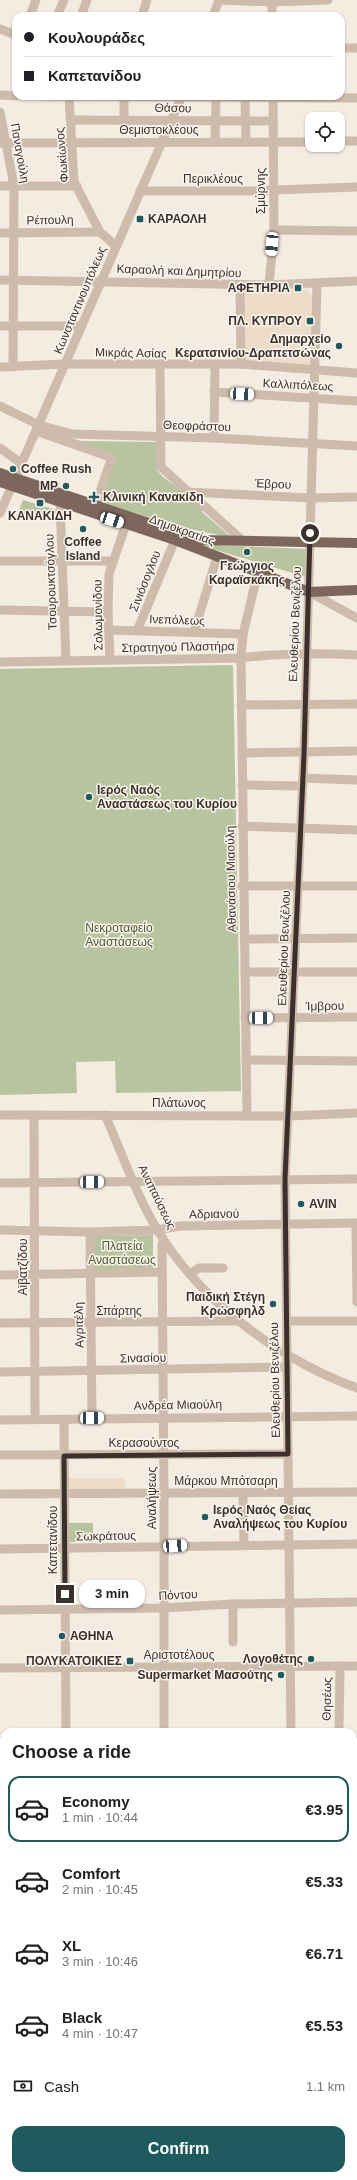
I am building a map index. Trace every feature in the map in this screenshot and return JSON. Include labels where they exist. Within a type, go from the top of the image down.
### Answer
[{"type":"main road","name":"Δημοκρατίας","points":[[0,473],[14,482],[60,502],[175,540],[309,592],[357,590]]},
{"type":"main road","name":"Δημοκρατίας","points":[[0,482],[14,482],[95,506],[199,540],[357,543]]},
{"type":"street","points":[[32,12],[36,0]]},
{"type":"street","points":[[59,12],[64,0]]},
{"type":"street","points":[[82,12],[86,0]]},
{"type":"street","points":[[143,12],[147,0]]},
{"type":"street","points":[[214,12],[219,0],[328,0]]},
{"type":"street","points":[[272,1],[272,12]]},
{"type":"street","points":[[0,29],[12,34]]},
{"type":"street","points":[[345,48],[357,48]]},
{"type":"street","points":[[0,96],[12,96]]},
{"type":"street","points":[[345,98],[357,98]]},
{"type":"street","name":"Φωκίωνος","points":[[70,100],[72,120],[74,177],[100,232],[116,246]]},
{"type":"street","points":[[124,100],[124,120]]},
{"type":"street","name":"Κωνσταντινουπόλεως","points":[[0,513],[180,100]]},
{"type":"street","points":[[215,142],[216,100]]},
{"type":"street","points":[[245,100],[246,142]]},
{"type":"street","name":"Σμύρνης","points":[[269,285],[274,230],[273,100]]},
{"type":"street","name":"Παναγούλη","points":[[0,112],[3,143],[14,186],[13,367]]},
{"type":"street","name":"Θάσου","points":[[72,120],[273,121]]},
{"type":"street","points":[[345,141],[357,141]]},
{"type":"street","name":"Θεμιστοκλέους","points":[[3,143],[305,142]]},
{"type":"street","points":[[0,186],[77,186]]},
{"type":"street","name":"Περικλέους","points":[[140,191],[274,190],[357,187]]},
{"type":"street","points":[[274,230],[357,231]]},
{"type":"street","name":"Ρέπουλη","points":[[0,233],[100,232]]},
{"type":"street","name":"Καραολή και Δημητρίου","points":[[0,280],[240,285],[317,285],[357,281]]},
{"type":"street","points":[[240,285],[241,364]]},
{"type":"street","name":"Ελευθερίου Βενιζέλου","points":[[291,1728],[285,1179],[303,782],[317,285]]},
{"type":"street","points":[[0,326],[82,326]]},
{"type":"street","name":"Μικράς Ασίας","points":[[0,367],[65,364],[241,364],[357,372]]},
{"type":"street","points":[[160,365],[162,437],[161,467],[243,541]]},
{"type":"street","points":[[214,438],[215,365]]},
{"type":"street","name":"Καλλιπόλεως","points":[[214,392],[357,401]]},
{"type":"street","points":[[0,406],[37,428],[108,456],[111,460],[95,506]]},
{"type":"street","name":"Θεοφράστου","points":[[37,428],[72,434],[214,438],[357,446]]},
{"type":"street","points":[[0,448],[22,464]]},
{"type":"street","name":"Έβρου","points":[[187,492],[311,498],[357,497]]},
{"type":"street","name":"Τσουρουκτσόγλου","points":[[60,502],[66,661]]},
{"type":"street","name":"Σολωμονίδου","points":[[110,660],[108,612],[109,574],[112,561],[126,524]]},
{"type":"street","name":"Σινιόσογλου","points":[[137,631],[175,540]]},
{"type":"street","points":[[194,632],[218,557]]},
{"type":"street","points":[[0,561],[112,561]]},
{"type":"street","name":"Αθανάσιου Μιαούλη","points":[[247,1116],[240,705],[243,634],[258,572]]},
{"type":"street","points":[[309,592],[357,618]]},
{"type":"street","points":[[0,610],[108,612]]},
{"type":"street","name":"Ινεπόλεως","points":[[109,630],[243,634]]},
{"type":"street","name":"Στρατηγού Πλαστήρα","points":[[0,662],[241,658],[278,653],[307,652],[357,655]]},
{"type":"street","points":[[240,705],[305,703],[357,704]]},
{"type":"street","points":[[242,753],[304,754],[357,751]]},
{"type":"street","points":[[242,785],[357,780]]},
{"type":"street","points":[[242,826],[357,830]]},
{"type":"street","points":[[242,886],[357,886]]},
{"type":"street","points":[[244,939],[357,938]]},
{"type":"street","points":[[244,972],[357,972]]},
{"type":"street","name":"Ίμβρου","points":[[245,1018],[357,1017]]},
{"type":"street","points":[[246,1060],[357,1061]]},
{"type":"street","name":"Πλάτωνος","points":[[0,1115],[289,1116],[357,1113]]},
{"type":"street","name":"Αϊβατζίδου","points":[[34,1115],[35,1419]]},
{"type":"street","name":"Αναπαύσεως","points":[[105,1115],[157,1230],[191,1273],[238,1322],[287,1356],[357,1386]]},
{"type":"street","points":[[0,1183],[357,1178]]},
{"type":"street","points":[[356,1223],[357,1302]]},
{"type":"street","name":"Αδριανού","points":[[0,1230],[90,1232],[157,1230],[180,1226],[356,1223]]},
{"type":"street","name":"Αγριτέλη","points":[[90,1232],[92,1418]]},
{"type":"street","name":"Αναλήψεως","points":[[164,1240],[162,1245],[162,1272],[165,1667],[164,1728]]},
{"type":"street","points":[[191,1273],[199,1268],[224,1268]]},
{"type":"street","points":[[0,1275],[162,1272]]},
{"type":"street","points":[[287,1321],[357,1321]]},
{"type":"street","name":"Σπάρτης","points":[[0,1323],[238,1322]]},
{"type":"street","name":"Σινασίου","points":[[0,1372],[35,1373],[287,1367]]},
{"type":"street","name":"Ανδρέα Μιαούλη","points":[[0,1420],[357,1416]]},
{"type":"street","name":"Καπετανίδου","points":[[64,1419],[66,1728]]},
{"type":"street","name":"Κερασούντος","points":[[0,1455],[164,1456],[288,1454]]},
{"type":"street","name":"Μάρκου Μπότσαρη","points":[[0,1494],[357,1492]]},
{"type":"street","points":[[243,1493],[244,1545]]},
{"type":"street","name":"Σωκράτους","points":[[0,1549],[357,1544]]},
{"type":"street","name":"Πόντου","points":[[0,1610],[65,1608],[164,1608],[233,1604],[357,1602]]},
{"type":"street","points":[[233,1604],[233,1642]]},
{"type":"street","name":"Θησέως","points":[[339,1728],[340,1666]]},
{"type":"street","name":"Αριστοτέλους","points":[[0,1668],[357,1666]]},
{"type":"green space","points":[[48,432],[81,441],[158,442],[157,470],[163,477],[203,506],[202,512],[231,537],[197,531],[164,522],[99,501],[115,456],[47,434]]},
{"type":"green space","points":[[23,500],[57,510],[57,515],[17,515]]},
{"type":"green space","points":[[196,544],[306,549],[306,577]]},
{"type":"green space","name":"Νεκροταφείο Αναστάσεως","points":[[233,665],[241,1091],[116,1093],[115,1061],[76,1062],[77,1093],[0,1095],[0,669]]},
{"type":"green space","name":"Πλατεία Αναστάσεως","points":[[153,1235],[153,1270],[93,1271],[92,1236]]},
{"type":"green space","points":[[69,1523],[93,1523],[93,1542],[69,1542]]},
{"type":"shaded area","points":[[243,288],[307,289],[312,296],[313,367],[244,363]]},
{"type":"shaded area","points":[[67,1478],[125,1478],[125,1489],[67,1490]]},
{"type":"place","name":"ΚΑΡΑΟΛΗ","points":[[140,219]]},
{"type":"place","name":"ΑΦΕΤΗΡΙΑ","points":[[298,288]]},
{"type":"place","name":"ΠΛ. ΚΥΠΡΟΥ","points":[[310,321]]},
{"type":"place","name":"Δημαρχείο Κερατσινίου-Δραπετσώνας","points":[[339,346]]},
{"type":"place","name":"Coffee Rush","points":[[13,469]]},
{"type":"place","name":"MP","points":[[66,486]]},
{"type":"place","name":"Κλινική Κανακίδη","points":[[94,497]]},
{"type":"place","name":"ΚΑΝΑΚΙΔΗ","points":[[40,503]]},
{"type":"place","name":"Coffee Island","points":[[83,529]]},
{"type":"place","name":"Γεώργιος Καραϊσκάκης","points":[[247,552]]},
{"type":"place","name":"Ιερός Ναός Αναστάσεως του Κυρίου","points":[[89,797]]},
{"type":"place","name":"AVIN","points":[[301,1204]]},
{"type":"place","name":"Παιδική Στέγη Κρώσφηλδ","points":[[273,1304]]},
{"type":"place","name":"Ιερός Ναός Θείας Αναλήψεως του Κυρίου","points":[[205,1517]]},
{"type":"place","name":"ΑΘΗΝΑ","points":[[62,1636]]},
{"type":"place","name":"Λογοθέτης","points":[[311,1659]]},
{"type":"place","name":"ΠΟΛΥΚΑΤΟΙΚΙΕΣ","points":[[130,1661]]},
{"type":"place","name":"Supermarket Μασούτης","points":[[281,1675]]},
{"type":"route","points":[[65,1594],[64,1456],[288,1454],[285,1179],[304,754],[310,533]]}]
